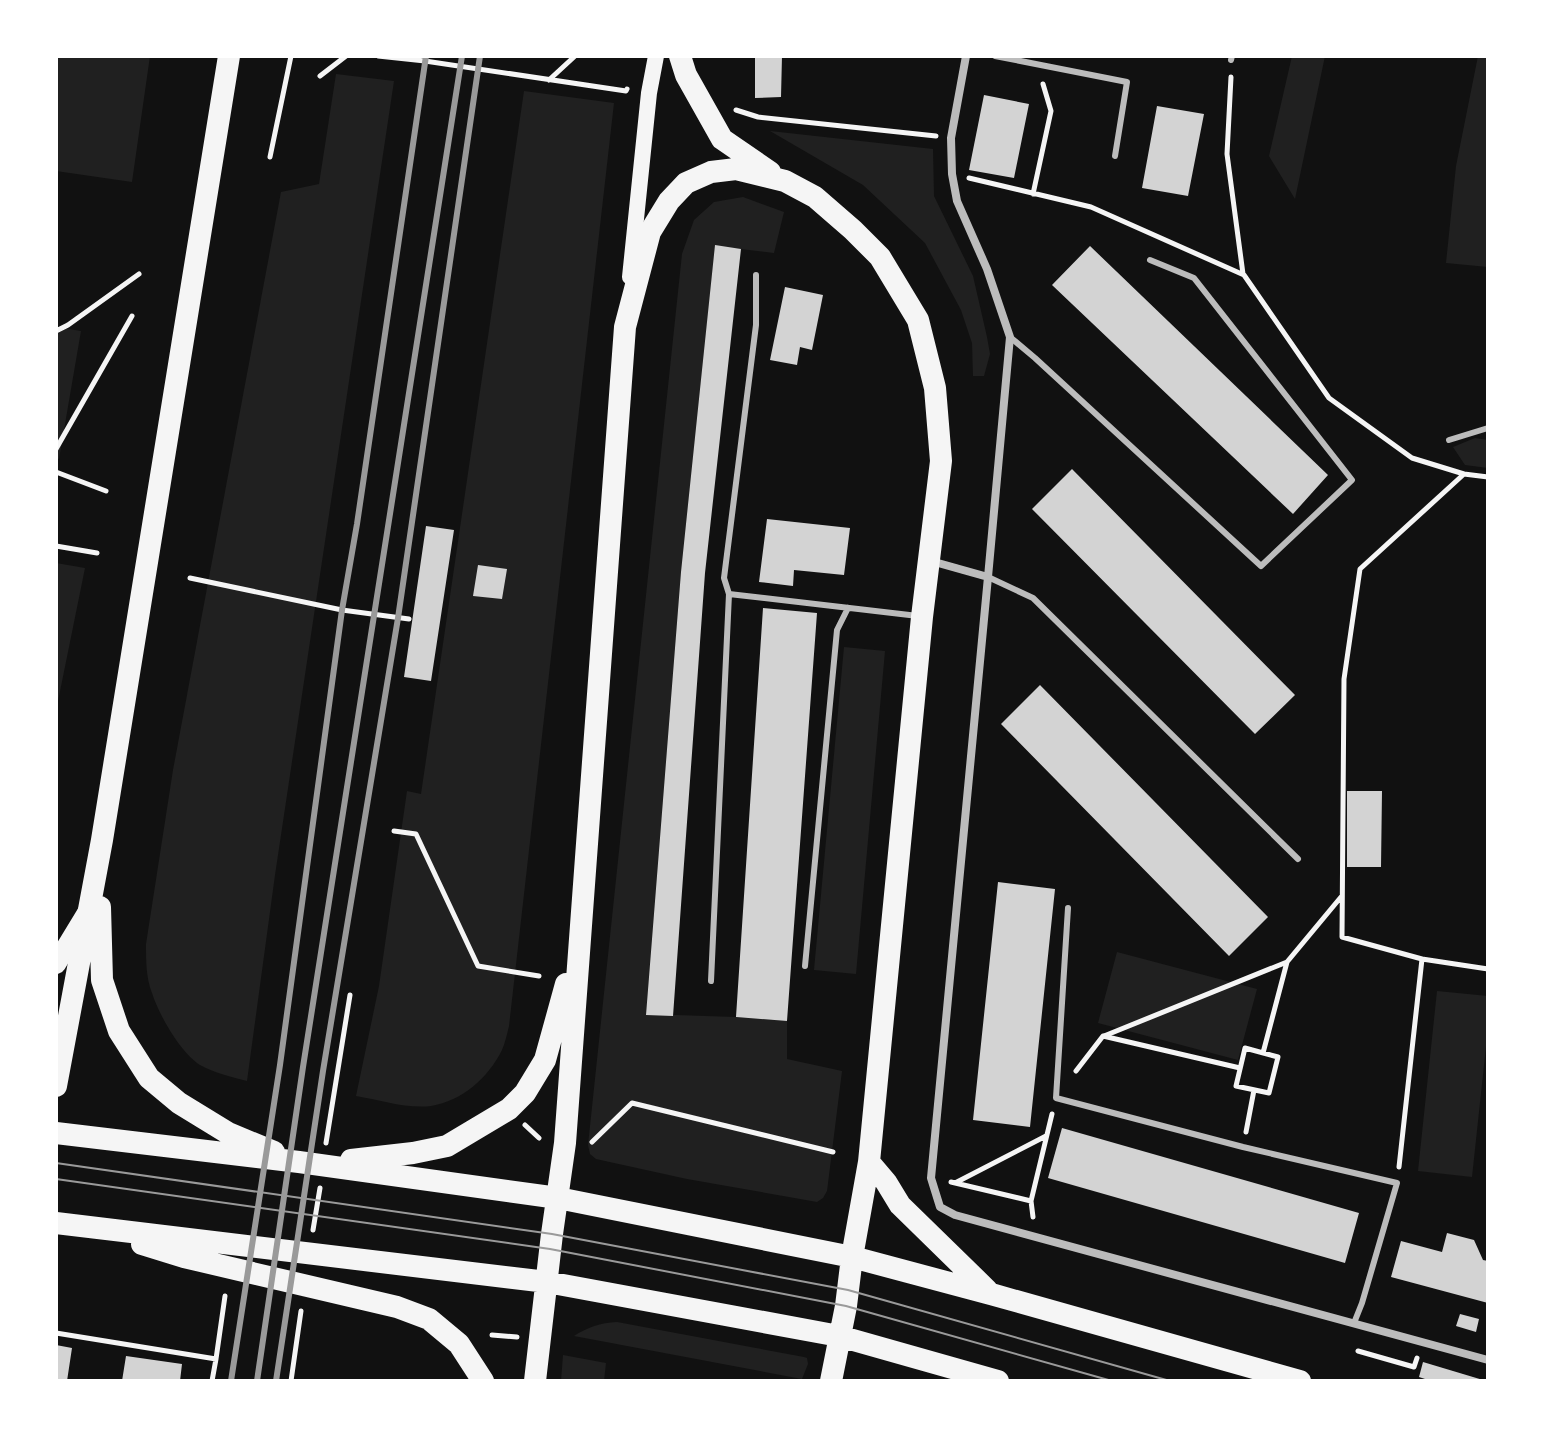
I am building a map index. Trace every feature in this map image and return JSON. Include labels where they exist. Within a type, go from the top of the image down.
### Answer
[{"type":"highway","points":[[56,1086],[102,840],[229,56]]},
{"type":"highway","points":[[680,56],[686,75],[722,139],[815,197],[880,257],[918,320],[935,388],[941,461],[922,617],[869,1162],[831,1381]]},
{"type":"highway","points":[[535,1381],[565,1143],[625,327],[650,232],[669,201],[686,183],[711,172],[736,169],[785,181]]},
{"type":"highway","points":[[102,840],[102,980],[119,1031],[149,1078],[179,1103],[228,1133],[299,1162],[370,1159],[447,1146],[509,1109],[525,1093],[545,1060],[579,933]]},
{"type":"highway","points":[[56,1133],[299,1162],[558,1198],[852,1257],[1300,1381]]},
{"type":"highway","points":[[869,1162],[900,1205],[991,1294]]},
{"type":"highway","points":[[56,1223],[547,1282],[839,1336],[998,1381]]},
{"type":"highway","points":[[83,1227],[184,1257],[362,1298],[429,1319],[459,1344],[483,1381]]},
{"type":"main road","points":[[625,327],[649,93],[656,56]]},
{"type":"main road","points":[[56,964],[89,909]]},
{"type":"street","points":[[966,56],[951,138],[952,174],[957,201],[987,269],[1010,337],[931,1178],[940,1207],[955,1215],[1488,1360]]},
{"type":"street","points":[[930,561],[988,577]]},
{"type":"lane","points":[[995,56],[1127,82],[1115,156]]},
{"type":"lane","points":[[1010,337],[1261,566],[1352,480],[1194,278],[1150,260]]},
{"type":"lane","points":[[711,981],[729,594],[724,578],[756,325],[756,275]]},
{"type":"lane","points":[[1449,440],[1488,428]]},
{"type":"lane","points":[[988,577],[1033,598],[1298,859]]},
{"type":"lane","points":[[729,594],[922,617]]},
{"type":"lane","points":[[805,966],[837,630],[848,608]]},
{"type":"lane","points":[[1068,908],[1056,1098],[1397,1183],[1354,1323]]},
{"type":"path","points":[[270,157],[291,56]]},
{"type":"path","points":[[320,76],[346,56]]},
{"type":"path","points":[[378,56],[626,91]]},
{"type":"path","points":[[548,80],[575,56]]},
{"type":"path","points":[[1232,58],[1227,154],[1244,275]]},
{"type":"path","points":[[1033,194],[1051,111],[1038,63]]},
{"type":"path","points":[[758,117],[951,138]]},
{"type":"path","points":[[56,331],[139,274]]},
{"type":"path","points":[[56,449],[132,316]]},
{"type":"path","points":[[56,472],[106,491]]},
{"type":"path","points":[[1488,477],[1464,474],[1360,569],[1344,679],[1341,897],[1342,937],[1422,959],[1488,969]]},
{"type":"path","points":[[56,546],[97,553]]},
{"type":"path","points":[[190,578],[342,610],[409,619]]},
{"type":"path","points":[[394,831],[416,834],[478,966],[539,976]]},
{"type":"path","points":[[1263,1053],[1287,962],[1341,897]]},
{"type":"path","points":[[1397,1183],[1422,959]]},
{"type":"path","points":[[1033,1218],[1031,1201],[1056,1098],[1103,1036],[1287,962]]},
{"type":"path","points":[[326,1148],[350,995]]},
{"type":"path","points":[[1103,1036],[1240,1068]]},
{"type":"path","points":[[1245,1048],[1263,1053],[1278,1057],[1269,1093],[1236,1086],[1245,1048]]},
{"type":"path","points":[[1243,1147],[1254,1090]]},
{"type":"path","points":[[588,1145],[632,1103],[833,1152]]},
{"type":"path","points":[[954,1183],[1046,1136]]},
{"type":"path","points":[[931,1178],[1031,1201]]},
{"type":"path","points":[[312,1241],[321,1179]]},
{"type":"path","points":[[212,1381],[225,1296]]},
{"type":"path","points":[[291,1381],[302,1303]]},
{"type":"path","points":[[56,1333],[216,1359]]},
{"type":"path","points":[[492,1335],[518,1337]]},
{"type":"path","points":[[1358,1351],[1414,1367]]},
{"type":"shaded area","points":[[56,56],[150,56],[132,182],[56,171]]},
{"type":"shaded area","points":[[1292,56],[1325,56],[1295,199],[1269,156]]},
{"type":"shaded area","points":[[1478,56],[1488,56],[1488,267],[1446,263],[1456,166]]},
{"type":"shaded area","points":[[336,74],[394,81],[247,1081],[200,1065],[178,1042],[160,1012],[150,987],[146,944],[173,770],[281,192],[319,184]]},
{"type":"shaded area","points":[[524,91],[614,103],[509,1026],[496,1060],[473,1087],[453,1099],[431,1106],[403,1105],[356,1096],[379,986],[407,791],[421,794]]},
{"type":"shaded area","points":[[770,131],[933,149],[934,196],[973,276],[987,337],[990,354],[984,376],[973,376],[972,343],[961,310],[925,243],[863,185]]},
{"type":"shaded area","points":[[743,197],[784,212],[774,253],[715,246],[681,572],[646,1014],[787,1021],[787,1059],[842,1071],[827,1191],[817,1202],[596,1159],[590,1154],[588,1145],[682,254],[694,220],[714,202]]},
{"type":"shaded area","points":[[56,327],[81,331],[59,459],[56,458]]},
{"type":"shaded area","points":[[1475,438],[1488,440],[1488,468],[1465,465],[1453,447]]},
{"type":"shaded area","points":[[56,563],[85,568],[56,711]]},
{"type":"shaded area","points":[[844,647],[885,651],[856,974],[814,970]]},
{"type":"shaded area","points":[[1117,952],[1257,989],[1238,1060],[1098,1023]]},
{"type":"shaded area","points":[[1437,991],[1488,996],[1488,1028],[1472,1177],[1418,1171]]},
{"type":"shaded area","points":[[617,1322],[804,1357],[808,1364],[802,1379],[574,1336],[594,1326]]},
{"type":"shaded area","points":[[563,1355],[606,1363],[604,1381],[561,1381]]},
{"type":"building","points":[[755,56],[782,56],[781,97],[755,98]]},
{"type":"building","points":[[984,95],[1029,104],[1014,178],[969,170]]},
{"type":"building","points":[[1157,106],[1204,114],[1188,196],[1142,188]]},
{"type":"building","points":[[715,245],[741,249],[705,573],[673,1016],[646,1015],[681,572]]},
{"type":"building","points":[[1090,246],[1328,475],[1293,514],[1052,285]]},
{"type":"building","points":[[785,287],[823,295],[812,350],[800,347],[797,365],[770,360]]},
{"type":"building","points":[[1072,469],[1295,695],[1255,734],[1032,509]]},
{"type":"building","points":[[767,519],[850,528],[844,575],[794,570],[793,586],[759,582]]},
{"type":"building","points":[[426,526],[454,530],[431,681],[404,677]]},
{"type":"building","points":[[478,565],[507,569],[502,599],[473,596]]},
{"type":"building","points":[[763,608],[817,613],[787,1021],[736,1017]]},
{"type":"building","points":[[1040,685],[1268,917],[1229,956],[1001,724]]},
{"type":"building","points":[[1347,791],[1382,791],[1381,867],[1347,867]]},
{"type":"building","points":[[998,882],[1055,889],[1030,1127],[973,1120]]},
{"type":"building","points":[[1062,1128],[1359,1213],[1345,1263],[1048,1178]]},
{"type":"building","points":[[1447,1233],[1474,1240],[1483,1260],[1488,1261],[1488,1303],[1391,1277],[1401,1241],[1442,1252]]},
{"type":"building","points":[[1460,1314],[1479,1319],[1476,1332],[1456,1326]]},
{"type":"building","points":[[56,1345],[72,1348],[67,1381],[56,1381]]},
{"type":"building","points":[[126,1356],[182,1364],[180,1381],[122,1381]]},
{"type":"building","points":[[1423,1362],[1483,1381],[1431,1381],[1419,1377]]},
{"type":"tram line","points":[[56,1163],[552,1234],[848,1290],[1170,1381]]},
{"type":"tram line","points":[[56,1179],[550,1249],[846,1306],[1112,1381]]},
{"type":"railway","points":[[231,1381],[280,1065],[342,610],[426,56]]},
{"type":"railway","points":[[257,1381],[303,1067],[462,56]]},
{"type":"railway","points":[[276,1381],[323,1071],[398,618],[480,56]]}]
